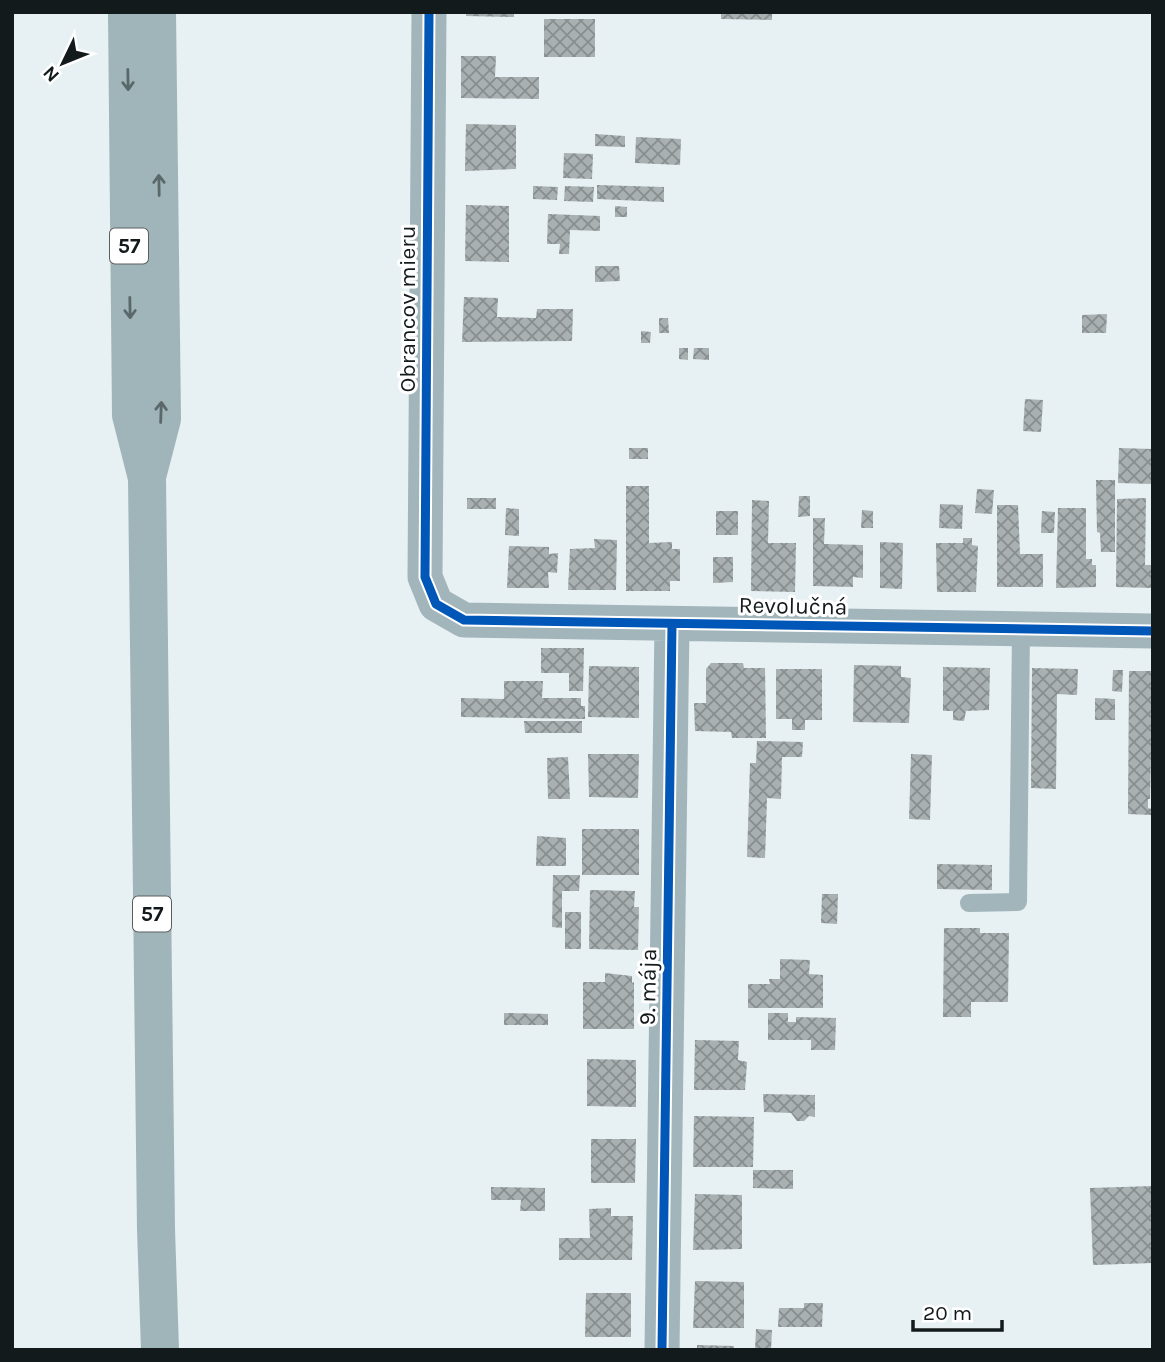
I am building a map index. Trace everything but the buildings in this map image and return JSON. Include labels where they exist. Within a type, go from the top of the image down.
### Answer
[{"type":"main road","name":"57","points":[[127,12],[131,415],[146,478],[160,1350]]},
{"type":"main road","name":"57","points":[[146,478],[162,419],[158,12]]},
{"type":"street","name":"Obrancov mieru","points":[[429,12],[425,577],[436,604]]},
{"type":"street","name":"Revolučná","points":[[436,604],[464,620],[1153,631]]},
{"type":"street","name":"9. mája","points":[[662,1350],[672,624]]},
{"type":"lane","points":[[968,903],[1018,902],[1021,629]]},
{"type":"cycle path","points":[[429,12],[425,577],[436,604],[464,620],[1153,631]]},
{"type":"cycle path","points":[[662,1350],[672,624]]}]
